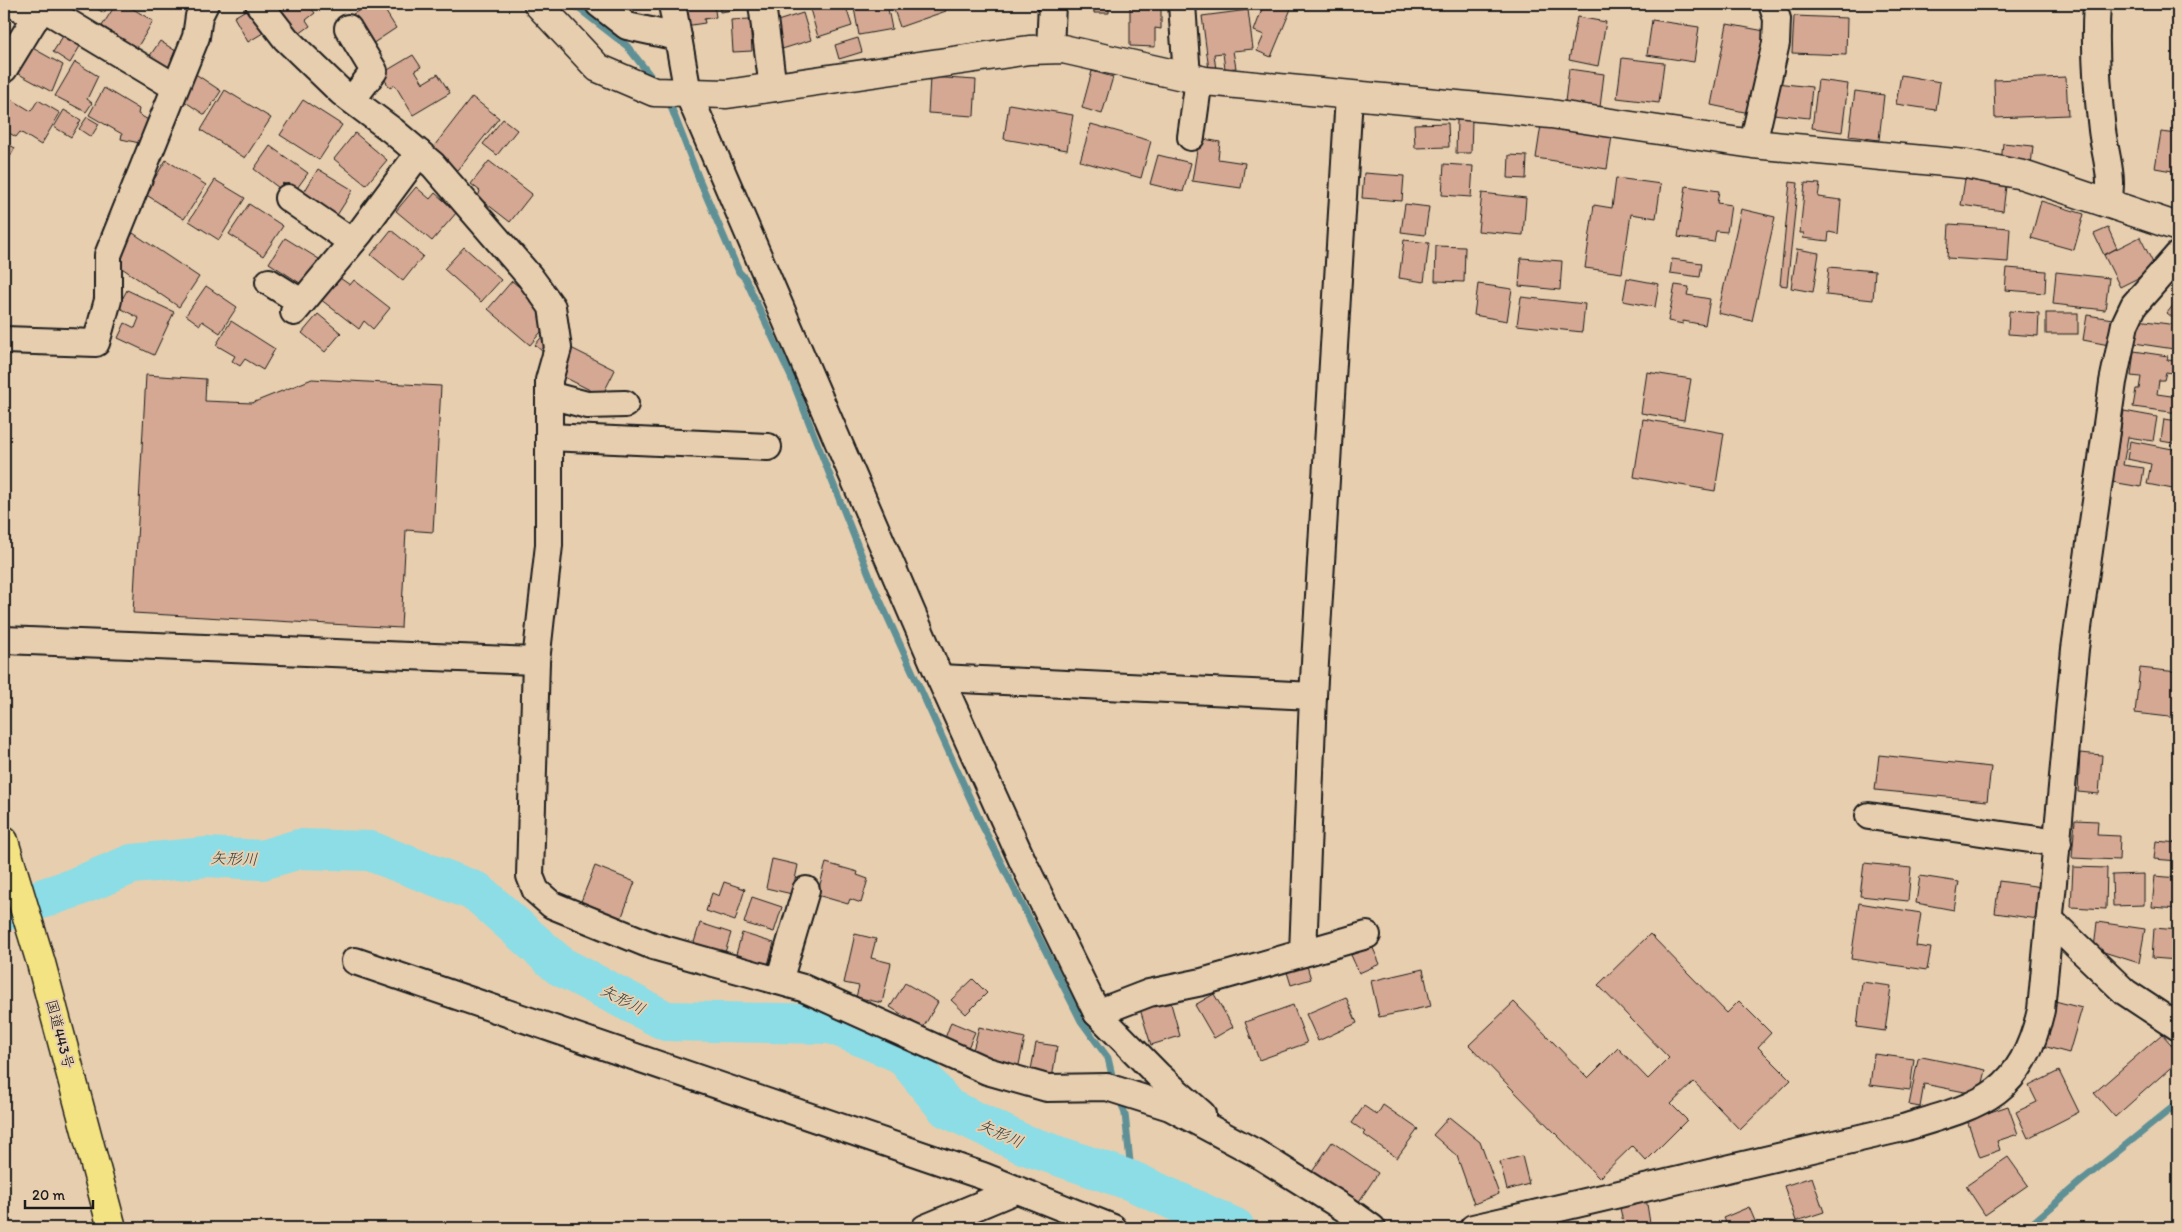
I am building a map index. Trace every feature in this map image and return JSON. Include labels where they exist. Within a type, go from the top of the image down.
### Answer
[{"type":"highway","name":"国道443号","points":[[4,841],[41,963],[112,1228]]},
{"type":"street","points":[[14,4],[36,18]]},
{"type":"street","points":[[4,340],[96,343],[108,300],[108,255],[196,36],[199,16],[205,4]]},
{"type":"street","points":[[259,4],[286,39],[352,100],[433,165],[530,277],[552,307],[558,348],[549,380],[549,545],[536,661],[530,876],[536,891],[552,905],[653,946],[803,988],[987,1071],[1047,1088],[1107,1087],[1170,1108],[1228,1138],[1347,1210],[1372,1228]]},
{"type":"street","points":[[538,4],[598,68],[654,92],[727,94],[1029,50],[1063,49],[1188,77],[1348,96],[1551,114],[1754,144],[1966,164],[2023,175],[2178,227]]},
{"type":"street","points":[[599,4],[627,26],[678,37]]},
{"type":"street","points":[[672,4],[688,93],[940,678],[1023,862],[1097,1013],[1159,1076],[1228,1138]]},
{"type":"street","points":[[762,4],[773,88]]},
{"type":"street","points":[[1050,49],[1052,4]]},
{"type":"street","points":[[1170,4],[1188,77]]},
{"type":"street","points":[[1182,4],[1191,137]]},
{"type":"street","points":[[1754,144],[1776,43],[1777,19],[1772,4]]},
{"type":"street","points":[[2097,4],[2095,41],[2102,131],[2112,185],[2108,202]]},
{"type":"street","points":[[4,70],[42,7],[175,87]]},
{"type":"street","points":[[348,28],[374,72],[352,100]]},
{"type":"street","points":[[1303,953],[1313,696],[1348,96]]},
{"type":"street","points":[[269,282],[297,307],[352,242],[419,154]]},
{"type":"street","points":[[288,198],[352,242]]},
{"type":"street","points":[[1473,1228],[1903,1128],[1966,1109],[2000,1090],[2024,1061],[2035,1036],[2041,1010],[2075,649],[2113,382],[2125,324],[2134,305],[2178,255]]},
{"type":"street","points":[[549,395],[587,404],[625,404]]},
{"type":"street","points":[[549,438],[768,447]]},
{"type":"street","points":[[4,640],[536,661]]},
{"type":"street","points":[[940,678],[1313,696]]},
{"type":"street","points":[[1868,816],[2058,843]]},
{"type":"street","points":[[779,981],[806,890]]},
{"type":"street","points":[[2050,920],[2125,992],[2178,1027]]},
{"type":"street","points":[[1097,1013],[1149,993],[1202,982],[1367,935]]},
{"type":"street","points":[[356,961],[964,1170],[1113,1228]]},
{"type":"street","points":[[925,1228],[1016,1190]]},
{"type":"building","points":[[89,4],[109,4],[104,13]]},
{"type":"building","points":[[116,4],[125,4],[153,21],[137,48],[102,26]]},
{"type":"building","points":[[270,4],[308,4],[315,13],[306,20],[310,26],[292,39]]},
{"type":"building","points":[[345,4],[359,4],[348,10]]},
{"type":"building","points":[[370,4],[381,4],[396,28],[372,44],[353,14]]},
{"type":"building","points":[[681,4],[714,4],[716,17],[704,19],[705,23],[685,26]]},
{"type":"building","points":[[719,4],[745,4],[746,8],[720,12]]},
{"type":"building","points":[[828,4],[845,4],[852,26],[818,37],[810,9]]},
{"type":"building","points":[[887,4],[892,29],[859,35],[854,8]]},
{"type":"building","points":[[892,4],[943,4],[946,11],[900,27]]},
{"type":"building","points":[[1058,4],[1109,4],[1109,13],[1094,13],[1094,9],[1058,10]]},
{"type":"building","points":[[1130,4],[1161,4],[1161,29],[1155,28],[1155,47],[1130,46]]},
{"type":"building","points":[[1264,4],[1293,4],[1271,57],[1257,51],[1264,35],[1254,31]]},
{"type":"building","points":[[249,8],[263,33],[248,42],[234,17]]},
{"type":"building","points":[[1248,10],[1253,49],[1233,51],[1236,68],[1225,69],[1223,53],[1214,54],[1216,70],[1209,70],[1202,16]]},
{"type":"building","points":[[803,13],[811,40],[779,50],[771,23]]},
{"type":"building","points":[[1794,16],[1847,18],[1846,55],[1792,53]]},
{"type":"building","points":[[1577,17],[1606,22],[1598,66],[1569,60]]},
{"type":"building","points":[[750,19],[752,51],[733,52],[731,20]]},
{"type":"building","points":[[1652,20],[1699,27],[1694,62],[1647,55]]},
{"type":"building","points":[[1727,24],[1770,32],[1754,114],[1711,105]]},
{"type":"building","points":[[65,33],[82,43],[70,63],[53,52]]},
{"type":"building","points":[[858,38],[862,52],[839,59],[835,45]]},
{"type":"building","points":[[160,41],[179,53],[166,73],[147,60]]},
{"type":"building","points":[[29,46],[63,65],[52,92],[15,72]]},
{"type":"building","points":[[413,55],[421,67],[415,70],[423,83],[438,74],[450,93],[413,115],[395,85],[390,88],[381,74]]},
{"type":"building","points":[[1622,58],[1664,63],[1659,103],[1617,98]]},
{"type":"building","points":[[75,62],[98,76],[87,99],[92,103],[86,112],[55,96]]},
{"type":"building","points":[[1569,69],[1604,74],[1600,107],[1565,102]]},
{"type":"building","points":[[1092,71],[1113,77],[1102,114],[1082,108]]},
{"type":"building","points":[[194,73],[221,91],[205,115],[178,97]]},
{"type":"building","points":[[1901,75],[1940,82],[1936,110],[1896,104]]},
{"type":"building","points":[[930,77],[976,80],[974,116],[928,113]]},
{"type":"building","points":[[2066,77],[2068,115],[1995,118],[1994,80]]},
{"type":"building","points":[[1818,80],[1848,84],[1842,132],[1812,128]]},
{"type":"building","points":[[1776,83],[1812,87],[1809,118],[1773,114]]},
{"type":"building","points":[[104,88],[139,109],[138,114],[150,121],[144,144],[121,139],[122,134],[89,115]]},
{"type":"building","points":[[225,90],[271,118],[245,158],[201,130]]},
{"type":"building","points":[[1855,91],[1884,95],[1879,140],[1849,136]]},
{"type":"building","points":[[6,96],[31,111],[38,100],[60,113],[41,145],[20,132],[16,137],[4,130],[4,101]]},
{"type":"building","points":[[472,97],[499,118],[455,174],[428,154]]},
{"type":"building","points":[[303,100],[342,125],[319,160],[280,135]]},
{"type":"building","points":[[1009,104],[1073,115],[1067,150],[1004,139]]},
{"type":"building","points":[[64,110],[81,120],[71,137],[54,127]]},
{"type":"building","points":[[87,117],[99,124],[91,137],[79,129]]},
{"type":"building","points":[[503,119],[517,130],[497,155],[483,144]]},
{"type":"building","points":[[1457,120],[1472,120],[1471,153],[1456,153]]},
{"type":"building","points":[[1448,123],[1449,147],[1415,148],[1414,124]]},
{"type":"building","points":[[1091,124],[1151,141],[1141,178],[1080,161]]},
{"type":"building","points":[[1541,125],[1612,136],[1607,169],[1536,158]]},
{"type":"building","points":[[2161,132],[2178,134],[2178,172],[2155,168]]},
{"type":"building","points":[[355,133],[387,160],[366,185],[334,159]]},
{"type":"building","points":[[1199,138],[1220,142],[1218,159],[1245,163],[1241,188],[1192,181]]},
{"type":"building","points":[[4,142],[15,148],[4,167]]},
{"type":"building","points":[[2003,143],[2033,146],[2031,166],[2001,163]]},
{"type":"building","points":[[270,146],[308,173],[295,191],[283,183],[279,188],[254,169]]},
{"type":"building","points":[[1158,155],[1191,163],[1183,192],[1150,184]]},
{"type":"building","points":[[1509,155],[1527,156],[1526,179],[1508,178]]},
{"type":"building","points":[[166,160],[206,185],[184,219],[145,194]]},
{"type":"building","points":[[489,161],[532,194],[510,222],[478,197],[480,191],[471,184]]},
{"type":"building","points":[[1444,164],[1473,166],[1471,197],[1442,195]]},
{"type":"building","points":[[318,169],[353,190],[334,220],[300,199]]},
{"type":"building","points":[[1364,173],[1404,176],[1402,201],[1362,198]]},
{"type":"building","points":[[1616,178],[1661,184],[1656,218],[1631,214],[1622,273],[1585,268],[1594,205],[1612,208]]},
{"type":"building","points":[[1965,179],[2006,186],[2003,211],[1961,205]]},
{"type":"building","points":[[215,180],[245,198],[219,240],[189,221]]},
{"type":"building","points":[[1790,182],[1798,183],[1787,286],[1780,285]]},
{"type":"building","points":[[1805,183],[1820,184],[1818,197],[1841,200],[1838,234],[1829,232],[1828,241],[1803,238],[1804,233],[1800,233]]},
{"type":"building","points":[[1686,186],[1719,191],[1717,203],[1731,205],[1727,232],[1716,231],[1714,242],[1678,237]]},
{"type":"building","points":[[416,187],[430,199],[435,193],[457,212],[432,241],[396,211]]},
{"type":"building","points":[[1482,193],[1526,198],[1523,235],[1478,231]]},
{"type":"building","points":[[2041,201],[2084,214],[2074,250],[2031,238]]},
{"type":"building","points":[[249,204],[283,226],[263,256],[229,234]]},
{"type":"building","points":[[1405,204],[1429,207],[1425,235],[1401,232]]},
{"type":"building","points":[[1741,209],[1775,217],[1752,321],[1718,313]]},
{"type":"building","points":[[1949,224],[2010,228],[2008,262],[1947,258]]},
{"type":"building","points":[[2108,228],[2117,248],[2104,255],[2094,234]]},
{"type":"building","points":[[391,230],[423,256],[403,281],[371,255]]},
{"type":"building","points":[[133,233],[199,277],[179,307],[113,262]]},
{"type":"building","points":[[2140,237],[2156,269],[2120,287],[2104,255]]},
{"type":"building","points":[[285,238],[319,259],[303,285],[269,263]]},
{"type":"building","points":[[1404,240],[1429,243],[1424,282],[1399,278]]},
{"type":"building","points":[[1436,246],[1465,247],[1464,282],[1435,281]]},
{"type":"building","points":[[464,247],[501,280],[481,302],[444,269]]},
{"type":"building","points":[[1797,249],[1819,253],[1813,292],[1791,288]]},
{"type":"building","points":[[1521,258],[1562,261],[1560,290],[1519,286]]},
{"type":"building","points":[[1672,259],[1702,263],[1700,277],[1670,273]]},
{"type":"building","points":[[1829,267],[1875,271],[1873,300],[1826,295]]},
{"type":"building","points":[[2007,268],[2046,271],[2045,293],[2005,290]]},
{"type":"building","points":[[2056,272],[2109,278],[2105,310],[2053,304]]},
{"type":"building","points":[[337,276],[350,285],[354,280],[390,308],[373,329],[364,321],[359,329],[320,299]]},
{"type":"building","points":[[1627,278],[1659,284],[1655,307],[1623,301]]},
{"type":"building","points":[[512,281],[544,307],[551,320],[530,345],[488,309]]},
{"type":"building","points":[[1478,284],[1512,289],[1507,321],[1474,315]]},
{"type":"building","points":[[1675,285],[1689,287],[1687,295],[1710,299],[1705,325],[1683,321],[1683,324],[1668,321]]},
{"type":"building","points":[[206,286],[237,307],[220,333],[202,321],[200,325],[186,315]]},
{"type":"building","points":[[127,290],[174,312],[154,355],[118,338],[125,323],[135,328],[139,318],[118,307]]},
{"type":"building","points":[[1521,297],[1585,304],[1582,332],[1517,325]]},
{"type":"building","points":[[2178,299],[2178,322],[2167,313]]},
{"type":"building","points":[[2009,311],[2039,313],[2038,336],[2008,334]]},
{"type":"building","points":[[2046,313],[2078,313],[2078,334],[2046,334]]},
{"type":"building","points":[[318,314],[341,333],[325,352],[302,333]]},
{"type":"building","points":[[2087,315],[2113,319],[2109,345],[2083,340]]},
{"type":"building","points":[[2137,320],[2177,325],[2174,349],[2134,343]]},
{"type":"building","points":[[231,321],[275,349],[263,370],[245,359],[240,366],[232,361],[235,356],[216,345]]},
{"type":"building","points":[[544,334],[552,341],[543,352],[535,345]]},
{"type":"building","points":[[569,347],[615,370],[602,396],[556,373]]},
{"type":"building","points":[[2134,351],[2168,356],[2167,360],[2178,361],[2178,374],[2166,372],[2164,380],[2159,380],[2157,394],[2178,397],[2178,413],[2133,407],[2136,389],[2139,389],[2141,377],[2131,376]]},
{"type":"building","points":[[1647,372],[1691,379],[1684,420],[1641,413]]},
{"type":"building","points":[[146,375],[206,379],[205,401],[252,403],[312,379],[441,386],[433,532],[406,530],[401,628],[133,613]]},
{"type":"building","points":[[2124,411],[2157,417],[2153,441],[2128,437],[2123,465],[2144,468],[2141,487],[2112,482]]},
{"type":"building","points":[[1643,419],[1724,433],[1715,491],[1634,477]]},
{"type":"building","points":[[2164,419],[2178,421],[2178,444],[2161,441]]},
{"type":"building","points":[[2130,441],[2178,450],[2178,490],[2147,484],[2151,464],[2127,459]]},
{"type":"building","points":[[2140,668],[2178,672],[2178,718],[2135,713]]},
{"type":"building","points":[[2178,743],[2178,805],[2174,805]]},
{"type":"building","points":[[2080,753],[2102,755],[2099,794],[2078,792]]},
{"type":"building","points":[[1879,755],[1991,767],[1987,801],[1875,790]]},
{"type":"building","points":[[2075,820],[2098,821],[2097,835],[2120,836],[2119,860],[2072,858]]},
{"type":"building","points":[[2156,841],[2178,843],[2178,861],[2154,859]]},
{"type":"building","points":[[772,859],[798,865],[792,894],[766,888]]},
{"type":"building","points":[[826,863],[858,872],[857,875],[868,879],[861,903],[850,899],[848,904],[817,895]]},
{"type":"building","points":[[1864,863],[1911,868],[1908,901],[1860,896]]},
{"type":"building","points":[[595,866],[635,882],[621,919],[580,904]]},
{"type":"building","points":[[2073,867],[2107,868],[2106,909],[2071,907]]},
{"type":"building","points":[[2144,874],[2144,905],[2113,906],[2112,875]]},
{"type":"building","points":[[1920,876],[1959,882],[1954,910],[1916,903]]},
{"type":"building","points":[[2155,876],[2178,878],[2178,909],[2152,907]]},
{"type":"building","points":[[1999,881],[2042,887],[2038,919],[1995,913]]},
{"type":"building","points":[[724,882],[745,889],[735,921],[706,911],[712,893],[719,896]]},
{"type":"building","points":[[752,897],[782,907],[774,932],[744,923]]},
{"type":"building","points":[[1859,903],[1921,913],[1916,946],[1931,948],[1927,970],[1851,959]]},
{"type":"building","points":[[2097,922],[2145,929],[2139,963],[2094,949]]},
{"type":"building","points":[[700,923],[731,933],[723,959],[692,949]]},
{"type":"building","points":[[2154,928],[2178,930],[2178,960],[2152,958]]},
{"type":"building","points":[[742,933],[774,943],[767,968],[735,958]]},
{"type":"building","points":[[855,934],[876,939],[871,958],[891,963],[882,1003],[856,997],[859,986],[844,983]]},
{"type":"building","points":[[1650,934],[1727,1013],[1739,1001],[1771,1033],[1758,1047],[1791,1080],[1740,1130],[1694,1082],[1671,1104],[1687,1120],[1646,1161],[1632,1146],[1599,1178],[1469,1045],[1514,1002],[1588,1078],[1618,1048],[1648,1079],[1669,1058],[1598,985]]},
{"type":"building","points":[[1372,946],[1380,964],[1359,973],[1351,955]]},
{"type":"building","points":[[1307,966],[1311,979],[1291,985],[1287,972]]},
{"type":"building","points":[[1423,969],[1431,1006],[1379,1017],[1371,981]]},
{"type":"building","points":[[973,979],[987,993],[966,1014],[951,1000]]},
{"type":"building","points":[[1862,982],[1891,986],[1885,1031],[1857,1027]]},
{"type":"building","points":[[905,983],[938,1002],[923,1028],[890,1007]]},
{"type":"building","points":[[1214,994],[1233,1027],[1214,1038],[1195,1005]]},
{"type":"building","points":[[1346,997],[1357,1023],[1318,1041],[1306,1014]]},
{"type":"building","points":[[1170,1000],[1180,1036],[1151,1045],[1140,1009]]},
{"type":"building","points":[[2055,1001],[2082,1008],[2069,1053],[2043,1046]]},
{"type":"building","points":[[1293,1005],[1307,1043],[1259,1060],[1245,1022]]},
{"type":"building","points":[[951,1022],[975,1032],[967,1050],[944,1041]]},
{"type":"building","points":[[979,1027],[1025,1038],[1018,1069],[971,1058]]},
{"type":"building","points":[[2162,1034],[2178,1052],[2178,1061],[2115,1117],[2094,1093]]},
{"type":"building","points":[[1036,1043],[1057,1046],[1052,1079],[1030,1075]]},
{"type":"building","points":[[1874,1054],[1914,1059],[1910,1090],[1870,1085]]},
{"type":"building","points":[[1922,1057],[1986,1070],[1980,1095],[1924,1084],[1920,1107],[1909,1105],[1918,1059]]},
{"type":"building","points":[[2059,1071],[2079,1112],[2028,1138],[2016,1112],[2037,1102],[2029,1086]]},
{"type":"building","points":[[1383,1105],[1418,1129],[1397,1158],[1363,1134],[1365,1132],[1352,1123],[1364,1106],[1377,1115]]},
{"type":"building","points":[[2008,1106],[2018,1134],[1997,1141],[2000,1150],[1980,1157],[1967,1120]]},
{"type":"building","points":[[1449,1117],[1480,1142],[1499,1194],[1474,1204],[1457,1156],[1433,1135]]},
{"type":"building","points":[[1332,1142],[1378,1173],[1358,1203],[1312,1172]]},
{"type":"building","points":[[1522,1156],[1529,1184],[1507,1190],[1500,1162]]},
{"type":"building","points":[[2008,1157],[2028,1185],[1985,1215],[1966,1186]]},
{"type":"building","points":[[1812,1177],[1824,1212],[1796,1221],[1784,1186]]},
{"type":"building","points":[[1646,1198],[1650,1223],[1624,1227],[1619,1203]]},
{"type":"building","points":[[1749,1207],[1758,1228],[1728,1228],[1723,1218]]},
{"type":"waterway","points":[[573,4],[627,46],[656,83]]},
{"type":"waterway","points":[[668,99],[699,179],[739,272],[745,278],[791,377],[874,587],[982,825],[1081,1021],[1108,1058],[1114,1084]]},
{"type":"waterway","name":"矢形川","points":[[4,911],[74,888],[132,864],[207,857],[262,860],[299,849],[370,851],[477,892],[560,966],[666,1021],[832,1024],[903,1054],[947,1108],[1023,1144],[1132,1181],[1235,1228]]},
{"type":"waterway","points":[[1120,1099],[1125,1114],[1132,1181]]},
{"type":"waterway","points":[[2027,1228],[2080,1182],[2178,1103]]}]
